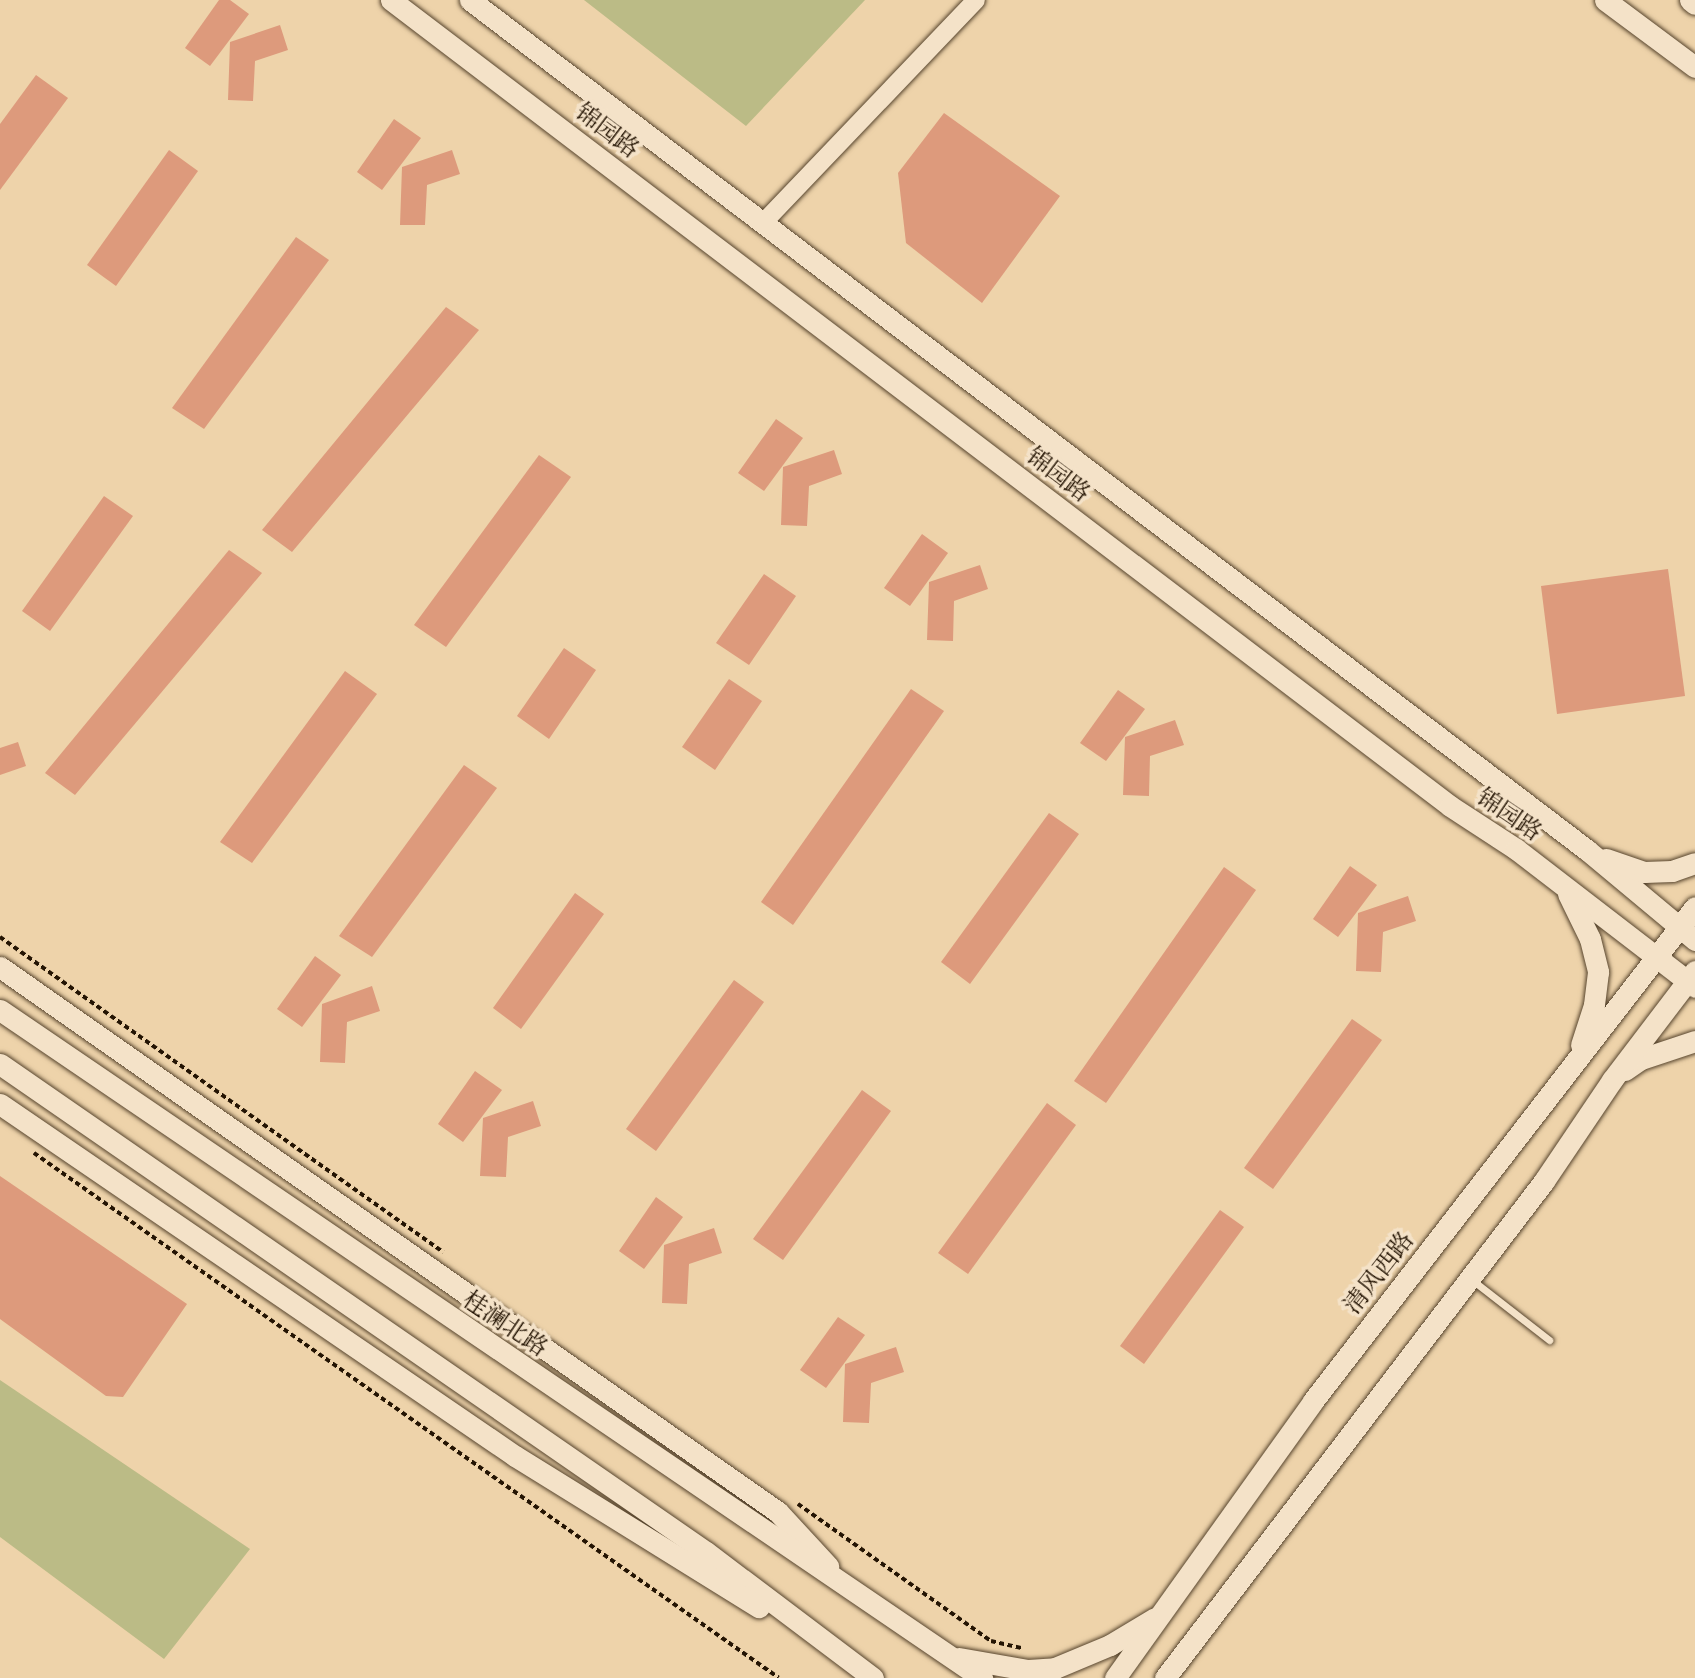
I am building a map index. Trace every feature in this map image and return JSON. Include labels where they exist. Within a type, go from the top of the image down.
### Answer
[{"type":"main road","name":"锦园路","points":[[391,0],[1450,806],[1562,883],[1657,957],[1692,980]]},
{"type":"main road","points":[[470,0],[1587,850],[1687,934]]},
{"type":"main road","points":[[1605,0],[1695,66]]},
{"type":"main road","points":[[1690,0],[1695,4]]},
{"type":"main road","points":[[1587,850],[1644,872],[1672,871],[1695,863]]},
{"type":"main road","points":[[1562,883],[1586,928],[1598,972],[1594,1005],[1575,1062]]},
{"type":"main road","name":"清风西路","points":[[1115,1678],[1166,1612],[1313,1401],[1657,957],[1687,934],[1695,907]]},
{"type":"main road","points":[[0,967],[778,1512],[851,1591]]},
{"type":"main road","points":[[1166,1678],[1544,1181],[1612,1080],[1692,980]]},
{"type":"main road","name":"桂澜北路","points":[[0,1010],[982,1678]]},
{"type":"main road","points":[[1612,1080],[1641,1059],[1695,1041]]},
{"type":"main road","points":[[0,1064],[706,1552],[813,1637],[873,1678]]},
{"type":"main road","points":[[0,1104],[515,1456],[739,1596],[813,1637]]},
{"type":"main road","points":[[950,1657],[1028,1670],[1055,1668],[1110,1645],[1166,1612]]},
{"type":"main road","points":[[1185,1678],[1199,1632]]},
{"type":"street","points":[[763,223],[975,0]]},
{"type":"lane","points":[[1469,1278],[1549,1340]]},
{"type":"path","points":[[0,937],[452,1258]]},
{"type":"path","points":[[23,1145],[779,1678]]},
{"type":"path","points":[[791,1499],[991,1641],[1032,1650]]},
{"type":"green space","points":[[584,0],[865,0],[746,126]]},
{"type":"green space","points":[[0,1380],[250,1549],[164,1659],[0,1537]]},
{"type":"building","points":[[219,0],[230,0],[249,14],[210,66],[185,48]]},
{"type":"building","points":[[280,25],[288,50],[255,61],[253,101],[228,100],[230,42]]},
{"type":"building","points":[[36,75],[68,98],[0,190],[0,124]]},
{"type":"building","points":[[944,113],[1060,196],[982,303],[906,243],[898,173]]},
{"type":"building","points":[[394,119],[421,138],[382,190],[357,172]]},
{"type":"building","points":[[169,150],[198,171],[116,286],[87,265]]},
{"type":"building","points":[[452,150],[460,174],[427,185],[425,225],[400,225],[402,167]]},
{"type":"building","points":[[296,237],[329,260],[204,429],[172,408]]},
{"type":"building","points":[[446,307],[479,330],[292,552],[262,530]]},
{"type":"building","points":[[776,419],[803,438],[764,491],[738,473]]},
{"type":"building","points":[[834,450],[842,474],[809,486],[807,526],[781,525],[783,467]]},
{"type":"building","points":[[539,455],[571,477],[446,647],[414,625]]},
{"type":"building","points":[[104,496],[133,516],[50,631],[22,611]]},
{"type":"building","points":[[922,534],[948,553],[910,606],[884,588]]},
{"type":"building","points":[[229,550],[262,573],[75,795],[45,773]]},
{"type":"building","points":[[980,565],[988,589],[954,601],[953,641],[927,640],[929,582]]},
{"type":"building","points":[[1668,569],[1685,696],[1557,714],[1541,586]]},
{"type":"building","points":[[764,574],[796,596],[749,665],[716,643]]},
{"type":"building","points":[[564,648],[596,670],[549,739],[517,716]]},
{"type":"building","points":[[345,671],[377,694],[252,863],[220,842]]},
{"type":"building","points":[[729,679],[762,701],[715,770],[682,747]]},
{"type":"building","points":[[911,689],[944,711],[793,925],[761,902]]},
{"type":"building","points":[[1118,690],[1145,709],[1106,761],[1080,743]]},
{"type":"building","points":[[1175,720],[1184,745],[1150,756],[1149,796],[1123,795],[1125,737]]},
{"type":"building","points":[[18,742],[26,766],[0,775],[0,748]]},
{"type":"building","points":[[464,765],[497,788],[372,957],[339,936]]},
{"type":"building","points":[[1049,813],[1079,834],[970,984],[941,962]]},
{"type":"building","points":[[1350,866],[1377,885],[1338,937],[1313,919]]},
{"type":"building","points":[[1224,867],[1256,890],[1106,1103],[1074,1081]]},
{"type":"building","points":[[575,893],[604,914],[521,1029],[493,1008]]},
{"type":"building","points":[[1408,896],[1416,921],[1383,932],[1381,972],[1356,971],[1358,913]]},
{"type":"building","points":[[315,956],[341,975],[302,1027],[277,1009]]},
{"type":"building","points":[[734,980],[764,1002],[656,1151],[626,1129]]},
{"type":"building","points":[[372,986],[380,1011],[347,1022],[345,1063],[320,1062],[322,1004]]},
{"type":"building","points":[[1352,1019],[1382,1040],[1273,1189],[1244,1168]]},
{"type":"building","points":[[475,1071],[502,1090],[463,1142],[438,1124]]},
{"type":"building","points":[[862,1090],[891,1111],[783,1260],[753,1239]]},
{"type":"building","points":[[533,1101],[541,1126],[508,1137],[506,1177],[480,1176],[483,1118]]},
{"type":"building","points":[[1047,1103],[1076,1125],[968,1274],[938,1253]]},
{"type":"building","points":[[0,1176],[187,1304],[123,1397],[106,1396],[0,1319]]},
{"type":"building","points":[[656,1197],[683,1217],[644,1269],[619,1251]]},
{"type":"building","points":[[1220,1210],[1244,1227],[1144,1364],[1120,1346]]},
{"type":"building","points":[[714,1228],[722,1253],[689,1264],[687,1304],[662,1303],[664,1245]]},
{"type":"building","points":[[838,1317],[865,1335],[826,1388],[800,1370]]},
{"type":"building","points":[[896,1347],[904,1372],[871,1383],[869,1423],[843,1422],[845,1364]]}]
